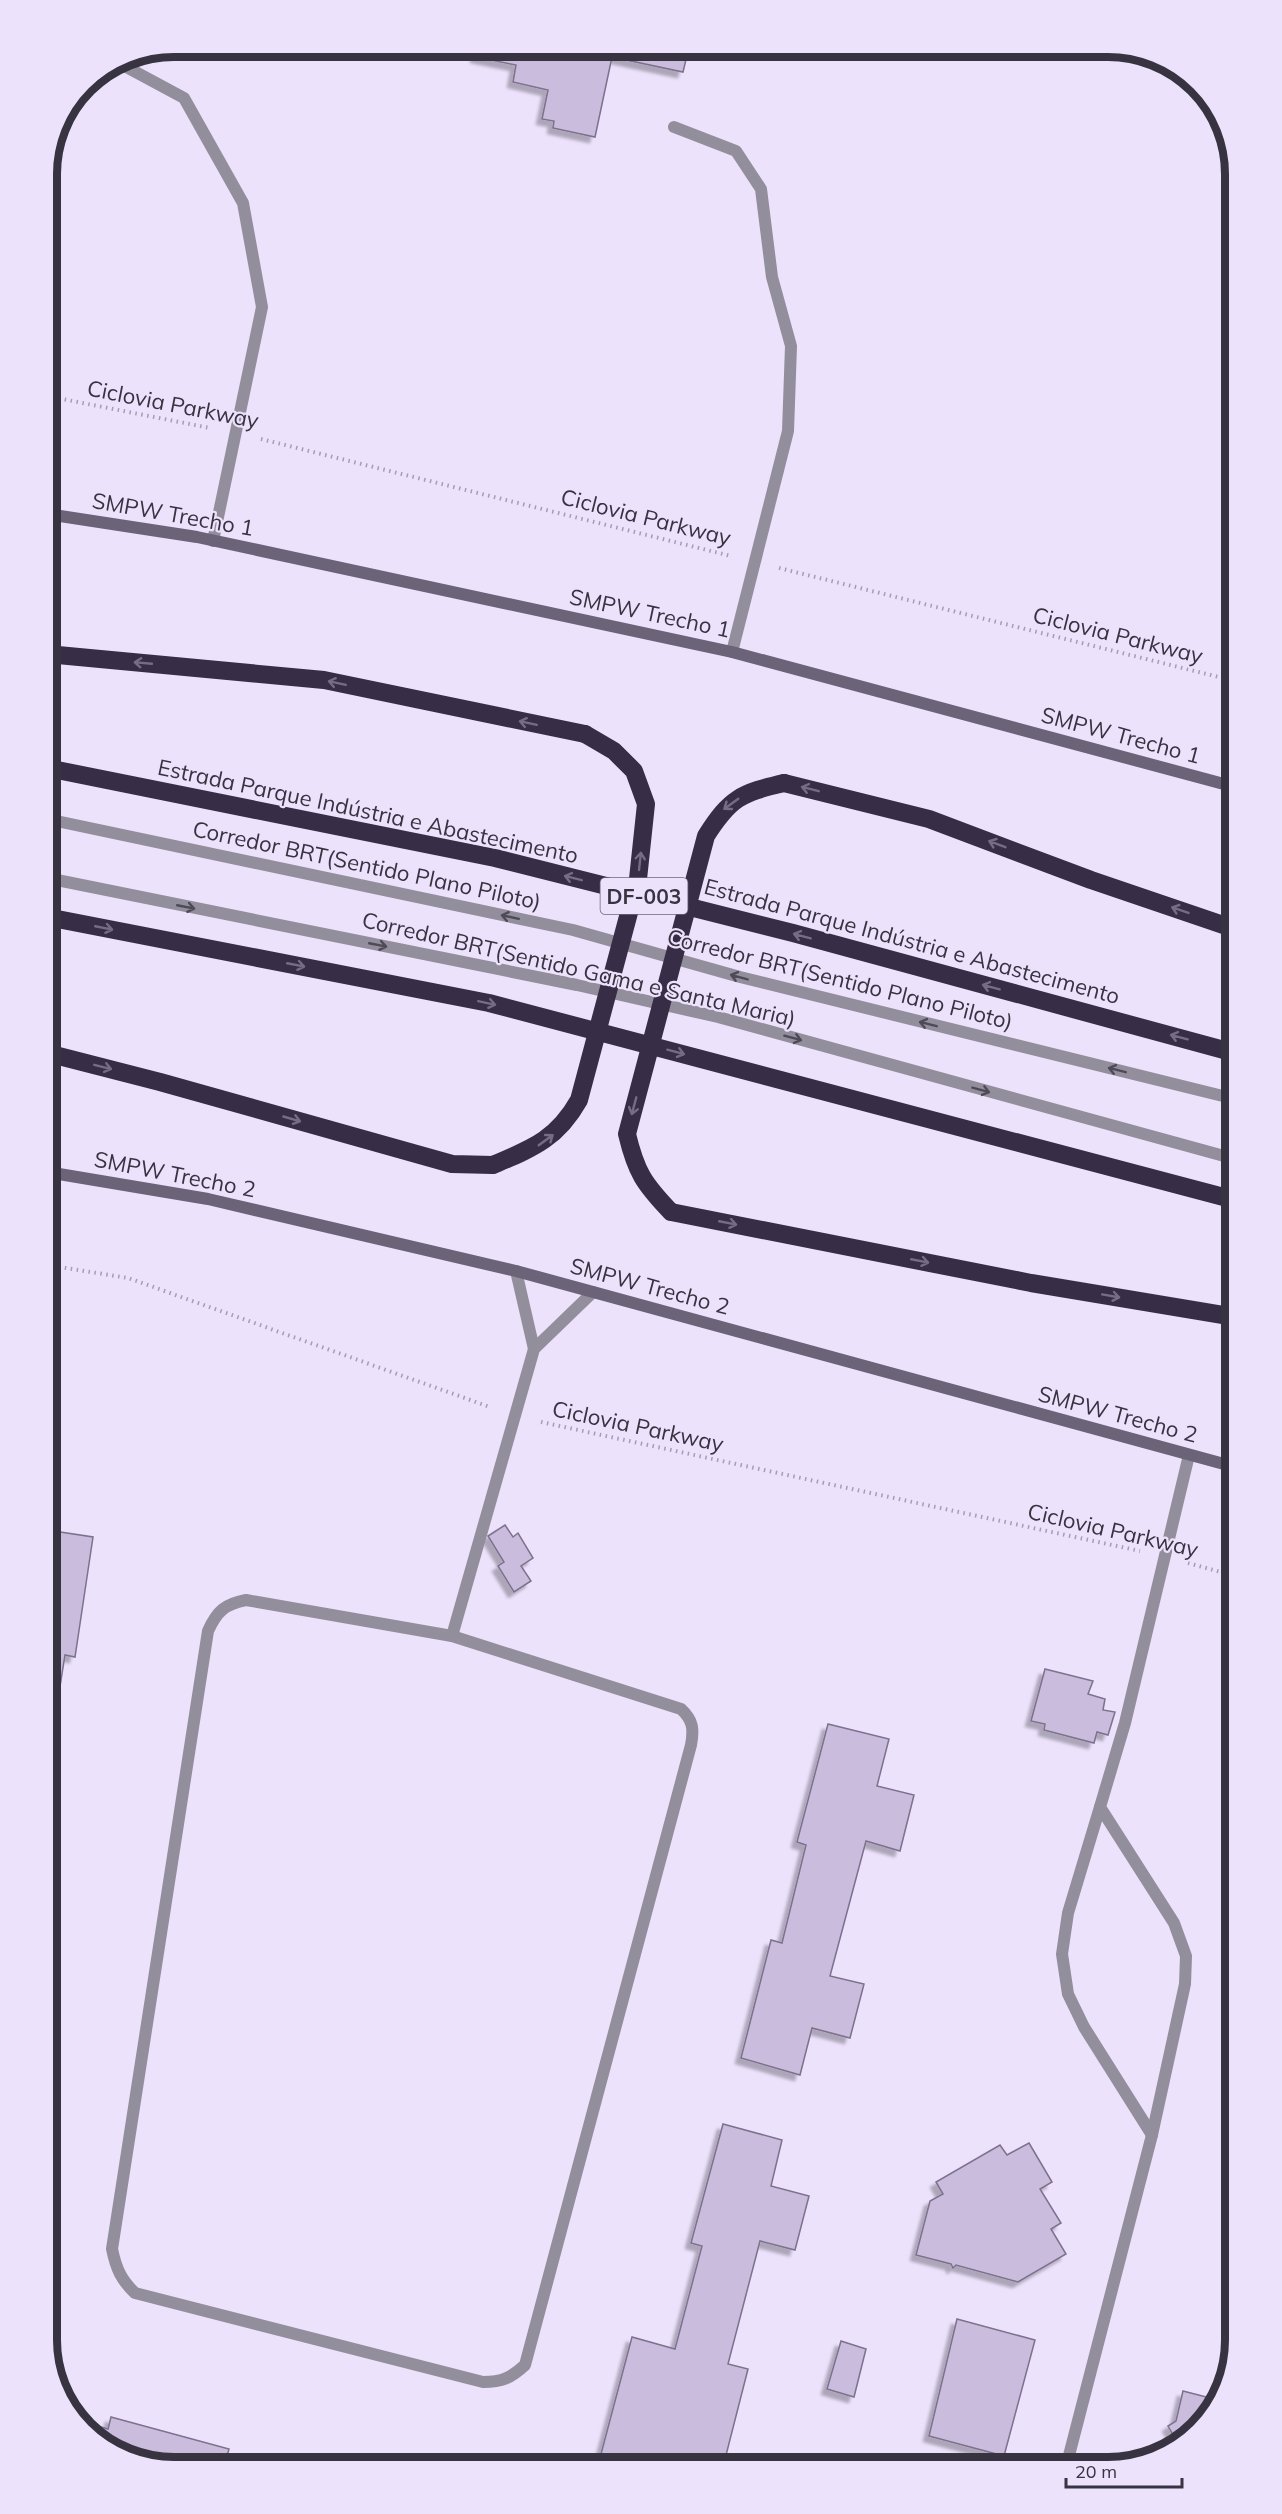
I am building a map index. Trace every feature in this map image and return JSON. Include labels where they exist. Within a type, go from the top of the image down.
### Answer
[{"type":"highway","points":[[57,655],[324,680],[585,735],[614,751],[634,771],[646,804],[638,879],[579,1100],[567,1122],[543,1143],[493,1165],[452,1164],[57,1056]]},
{"type":"highway","name":"Estrada Parque Indústria e Abastecimento","points":[[57,770],[495,858],[793,933],[1225,1050]]},
{"type":"highway","points":[[1225,925],[1090,880],[929,819],[784,783],[748,792],[723,809],[706,836],[627,1134],[634,1166],[650,1190],[671,1212],[1031,1282],[1225,1315]]},
{"type":"highway","points":[[57,919],[489,1003],[1225,1197]]},
{"type":"street","points":[[127,67],[184,98],[243,203],[262,307],[213,541]]},
{"type":"street","points":[[674,127],[736,151],[761,189],[772,277],[790,346],[788,431],[732,652]]},
{"type":"street","name":"SMPW Trecho 1","points":[[57,516],[213,541],[732,652],[1225,785]]},
{"type":"street","name":"Corredor BRT(Sentido Plano Piloto)","points":[[57,821],[573,930],[740,977],[1225,1096]]},
{"type":"street","name":"Corredor BRT(Sentido Gama e Santa Maria)","points":[[57,880],[566,983],[718,1017],[1225,1156]]},
{"type":"street","name":"SMPW Trecho 2","points":[[57,1174],[208,1199],[516,1271],[1225,1464]]},
{"type":"street","points":[[516,1271],[534,1349]]},
{"type":"street","points":[[452,1636],[534,1349],[593,1292]]},
{"type":"street","points":[[1152,2135],[1084,2027],[1068,1994],[1062,1954],[1068,1913],[1125,1724],[1189,1455]]},
{"type":"street","points":[[246,1600],[452,1636],[681,1708],[690,1718],[693,1731],[525,2365],[513,2376],[499,2382],[483,2382],[135,2294],[122,2281],[112,2249],[208,1631],[215,1615],[228,1604],[246,1600]]},
{"type":"street","points":[[1069,2457],[1152,2135],[1185,1984],[1186,1956],[1174,1923],[1100,1807]]},
{"type":"path","name":"Ciclovia Parkway","points":[[57,398],[217,430]]},
{"type":"path","name":"Ciclovia Parkway","points":[[251,437],[738,557]]},
{"type":"path","name":"Ciclovia Parkway","points":[[772,566],[1225,678]]},
{"type":"path","name":"Ciclovia Parkway","points":[[57,1267],[128,1278],[514,1416],[1164,1556],[1225,1573]]},
{"type":"building","points":[[476,57],[612,57],[595,137],[553,128],[554,121],[542,119],[548,90],[513,82],[516,65]]},
{"type":"building","points":[[612,57],[687,57],[683,72]]},
{"type":"building","points":[[505,1525],[513,1537],[518,1533],[533,1558],[521,1566],[531,1581],[514,1592],[498,1566],[504,1562],[488,1536]]},
{"type":"building","points":[[57,1532],[93,1537],[75,1657],[65,1655],[57,1706]]},
{"type":"building","points":[[1045,1669],[1093,1681],[1088,1694],[1105,1699],[1103,1710],[1115,1712],[1108,1735],[1097,1732],[1094,1743],[1044,1730],[1045,1724],[1031,1721]]},
{"type":"building","points":[[828,1724],[889,1739],[877,1786],[914,1795],[900,1851],[866,1841],[830,1976],[864,1984],[850,2038],[812,2028],[800,2075],[741,2058],[771,1940],[782,1943],[806,1845],[797,1842]]},
{"type":"building","points":[[57,1757],[60,1758],[57,1777]]},
{"type":"building","points":[[723,2124],[782,2140],[771,2186],[809,2196],[795,2250],[760,2241],[728,2364],[748,2369],[726,2457],[613,2457],[601,2454],[632,2337],[675,2349],[702,2246],[691,2243]]},
{"type":"building","points":[[1029,2143],[1052,2182],[1040,2189],[1061,2223],[1051,2229],[1066,2254],[1018,2282],[956,2265],[953,2268],[951,2264],[916,2255],[930,2201],[943,2194],[936,2182],[1000,2145],[1007,2155]]},
{"type":"building","points":[[957,2319],[1035,2340],[1004,2456],[929,2436]]},
{"type":"building","points":[[841,2341],[866,2349],[854,2397],[827,2389]]},
{"type":"building","points":[[1183,2391],[1210,2398],[1196,2417],[1174,2436],[1168,2426],[1176,2421]]},
{"type":"building","points":[[111,2417],[229,2449],[227,2457],[151,2455],[122,2445],[94,2425],[108,2429]]}]
